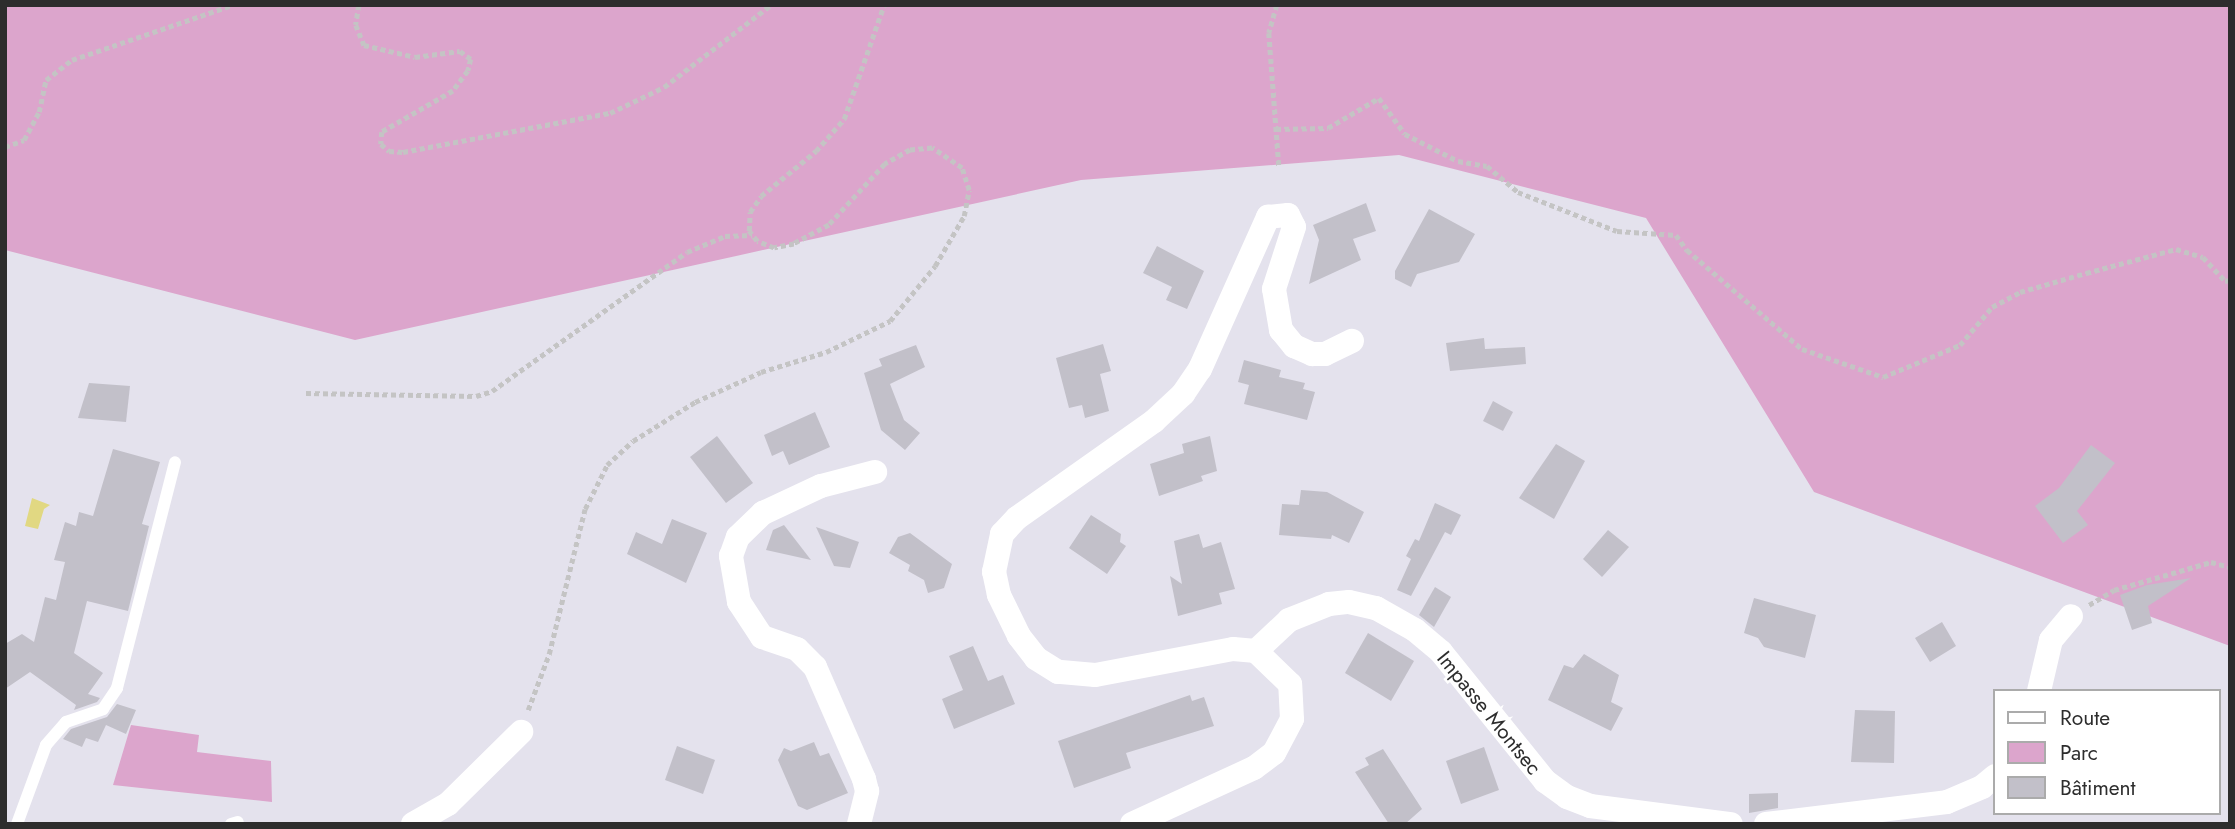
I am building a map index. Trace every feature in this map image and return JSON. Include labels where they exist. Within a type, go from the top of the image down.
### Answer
[{"type":"street","points":[[1132,824],[1254,768],[1274,753],[1286,735],[1293,699],[1290,684],[1256,652],[1233,649],[1095,675],[1058,672],[1036,658],[1019,636],[999,596],[996,554],[1002,534],[1017,517],[1154,421],[1183,394],[1200,369],[1268,217],[1288,215],[1294,227],[1273,289],[1281,330],[1294,346],[1312,354],[1352,341]]},
{"type":"street","points":[[859,824],[867,791],[864,779],[815,667],[797,649],[762,637],[739,601],[731,556],[738,537],[763,513],[821,486],[875,472]]},
{"type":"street","name":"Impasse Montsec","points":[[1256,652],[1289,620],[1329,604],[1349,601],[1376,608],[1415,630],[1441,652],[1545,781],[1567,797],[1590,806],[1731,824]]},
{"type":"street","points":[[2039,689],[2051,640],[2071,616]]},
{"type":"street","points":[[413,824],[448,804],[521,732]]},
{"type":"street","points":[[1766,824],[1947,802],[1982,787],[1994,777]]},
{"type":"lane","points":[[17,824],[46,745],[66,722],[103,709],[117,688],[175,462]]},
{"type":"path","points":[[5,147],[24,140],[39,112],[46,80],[72,60],[233,5]]},
{"type":"path","points":[[359,5],[356,25],[364,45],[415,57],[460,51],[471,59],[468,71],[453,90],[382,132],[382,144],[389,151],[403,152],[610,113],[664,87],[771,5]]},
{"type":"path","points":[[377,5],[386,5]]},
{"type":"path","points":[[753,235],[750,212],[761,196],[816,151],[844,118],[884,5]]},
{"type":"path","points":[[1277,5],[1269,33],[1279,167]]},
{"type":"path","points":[[1276,129],[1328,128],[1379,98],[1405,134],[1458,161],[1487,166],[1518,192],[1617,231],[1676,235],[1687,250],[1802,349],[1883,377],[1960,345],[1992,307],[2011,297],[2073,276],[2176,249],[2203,257],[2225,281],[2230,280]]},
{"type":"path","points":[[306,393],[476,396],[492,391],[687,253],[725,236],[753,235],[774,248],[793,244],[829,225],[885,164],[910,150],[932,148],[962,168],[969,190],[964,216],[935,266],[890,321],[827,352],[761,372],[695,402],[633,441],[607,465],[585,509],[549,654],[521,732]]},
{"type":"path","points":[[2071,616],[2114,590],[2211,562],[2230,567]]},
{"type":"green space","points":[[5,5],[2230,5],[2230,646],[1814,492],[1646,218],[1399,155],[1081,180],[355,340],[5,250]]},
{"type":"green space","points":[[131,725],[199,735],[197,752],[271,761],[272,802],[113,785]]},
{"type":"shaded area","points":[[32,498],[50,505],[44,509],[38,529],[25,526]]},
{"type":"building","points":[[1366,203],[1376,231],[1353,239],[1361,260],[1309,284],[1319,240],[1313,225]]},
{"type":"building","points":[[1429,209],[1475,234],[1459,262],[1417,274],[1411,287],[1395,279],[1395,271]]},
{"type":"building","points":[[1157,246],[1204,271],[1187,309],[1166,300],[1172,287],[1143,273]]},
{"type":"building","points":[[1484,338],[1485,349],[1525,347],[1526,364],[1450,371],[1446,343]]},
{"type":"building","points":[[1103,344],[1111,371],[1100,374],[1109,411],[1085,418],[1082,405],[1069,408],[1056,358]]},
{"type":"building","points":[[916,345],[925,367],[890,384],[904,420],[920,433],[905,450],[881,430],[864,373],[882,366],[879,359]]},
{"type":"building","points":[[1244,360],[1281,370],[1279,377],[1305,383],[1303,389],[1315,392],[1307,420],[1244,404],[1249,385],[1238,382]]},
{"type":"building","points":[[89,383],[130,386],[126,422],[78,418]]},
{"type":"building","points":[[1493,401],[1513,412],[1503,431],[1483,421]]},
{"type":"building","points":[[815,412],[830,447],[789,465],[783,451],[772,456],[764,435]]},
{"type":"building","points":[[717,436],[753,483],[726,503],[690,457]]},
{"type":"building","points":[[1210,436],[1217,471],[1201,476],[1203,481],[1159,496],[1150,464],[1184,453],[1182,444]]},
{"type":"building","points":[[1556,444],[1585,461],[1554,519],[1519,498]]},
{"type":"building","points":[[2091,445],[2115,463],[2077,511],[2088,525],[2063,543],[2035,506],[2059,488]]},
{"type":"building","points":[[113,449],[160,462],[142,524],[149,526],[128,611],[87,601],[74,653],[103,673],[88,694],[100,698],[97,702],[74,710],[76,705],[30,672],[5,689],[5,644],[22,634],[34,642],[45,597],[56,600],[65,562],[54,560],[65,522],[76,526],[79,512],[93,516]]},
{"type":"building","points":[[1301,490],[1327,492],[1364,512],[1349,543],[1332,535],[1331,539],[1279,535],[1282,504],[1299,505]]},
{"type":"building","points":[[1435,503],[1461,515],[1451,535],[1445,532],[1411,596],[1397,590],[1411,559],[1406,556],[1415,539],[1419,541]]},
{"type":"building","points":[[1091,515],[1121,534],[1120,542],[1126,546],[1107,574],[1069,548]]},
{"type":"building","points":[[672,519],[707,533],[686,583],[627,554],[636,532],[662,544]]},
{"type":"building","points":[[784,525],[811,560],[766,550],[773,530]]},
{"type":"building","points":[[816,527],[859,542],[850,568],[834,566]]},
{"type":"building","points":[[1608,530],[1629,547],[1602,577],[1583,559]]},
{"type":"building","points":[[910,533],[952,564],[944,588],[928,593],[924,580],[908,571],[910,565],[889,553],[898,537]]},
{"type":"building","points":[[1199,534],[1203,548],[1221,542],[1235,589],[1219,593],[1222,604],[1178,616],[1170,576],[1182,584],[1174,541]]},
{"type":"building","points":[[2191,578],[2148,606],[2152,623],[2132,630],[2120,595],[2147,585]]},
{"type":"building","points":[[1435,587],[1451,597],[1434,627],[1419,615]]},
{"type":"building","points":[[1754,598],[1816,615],[1805,658],[1764,647],[1758,638],[1744,633]]},
{"type":"building","points":[[1942,622],[1956,646],[1930,662],[1915,638]]},
{"type":"building","points":[[1368,633],[1414,661],[1391,701],[1345,673]]},
{"type":"building","points":[[973,646],[988,681],[1003,675],[1015,704],[954,729],[942,699],[963,690],[949,656]]},
{"type":"building","points":[[1584,654],[1619,675],[1611,702],[1623,708],[1611,731],[1548,700],[1564,665],[1573,668]]},
{"type":"building","points":[[1190,695],[1192,701],[1204,697],[1214,726],[1126,753],[1131,768],[1074,788],[1058,741]]},
{"type":"building","points":[[117,704],[136,710],[126,734],[106,725],[98,742],[86,738],[82,747],[63,739],[71,729],[107,717]]},
{"type":"building","points":[[1855,710],[1895,711],[1894,763],[1851,762]]},
{"type":"building","points":[[814,742],[820,756],[829,753],[848,793],[807,810],[798,806],[778,760],[784,748],[791,751]]},
{"type":"building","points":[[677,746],[715,760],[703,794],[665,780]]},
{"type":"building","points":[[1484,747],[1499,790],[1461,804],[1446,761]]},
{"type":"building","points":[[1383,749],[1422,809],[1405,824],[1389,824],[1355,772],[1369,765],[1365,758]]},
{"type":"building","points":[[1778,793],[1778,808],[1749,813],[1749,794]]}]
